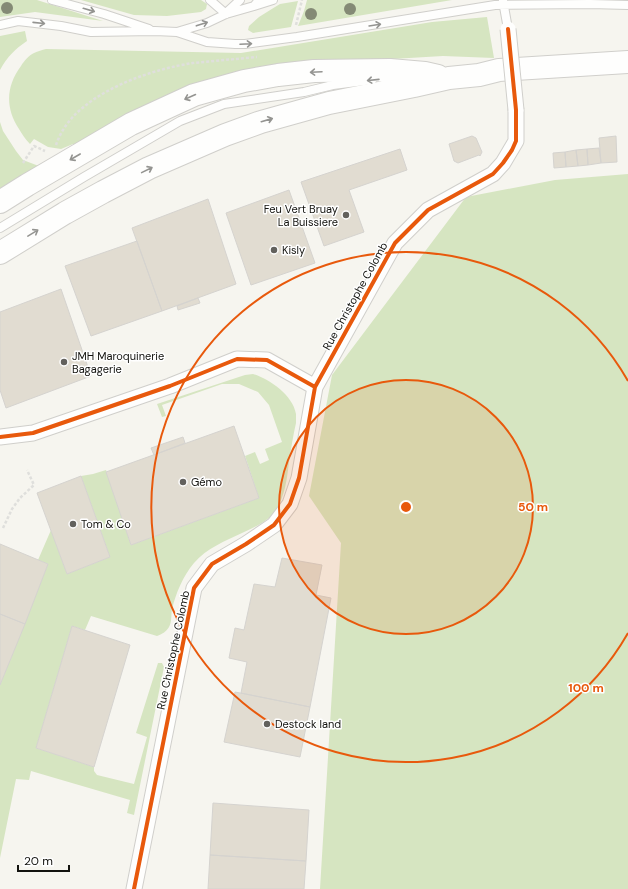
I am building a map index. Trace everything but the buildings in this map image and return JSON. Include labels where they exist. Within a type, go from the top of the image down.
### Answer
[{"type":"main road","points":[[0,253],[65,213],[149,168],[225,135],[261,122],[311,108],[449,78],[479,75],[499,70],[628,62]]},
{"type":"main road","points":[[0,202],[131,124],[194,95],[244,81],[278,75],[314,72],[390,70],[425,73],[449,78]]},
{"type":"street","name":"Rue Christophe Colomb","points":[[134,889],[194,588],[212,564],[274,525],[290,504],[299,478],[315,387],[395,243],[428,210],[493,174],[503,163],[516,141],[516,110],[508,29]]},
{"type":"street","points":[[0,437],[33,433],[170,386],[237,359],[267,360],[315,387]]},
{"type":"lane","points":[[52,0],[104,14],[155,31]]},
{"type":"lane","points":[[210,0],[226,14]]},
{"type":"lane","points":[[226,14],[240,0]]},
{"type":"lane","points":[[178,32],[207,23],[256,3],[273,0]]},
{"type":"lane","points":[[0,25],[18,21],[61,26],[92,32],[178,32],[207,42],[235,44],[256,43],[290,38],[504,3],[628,5]]},
{"type":"lane","name":"Rue Christophe Colomb","points":[[504,3],[508,29]]},
{"type":"lane","points":[[396,79],[425,73]]},
{"type":"lane","points":[[0,228],[180,121],[224,104],[304,92],[333,85],[382,79]]},
{"type":"lane","points":[[304,92],[334,93],[362,97]]},
{"type":"path","points":[[290,38],[297,22],[302,0]]},
{"type":"path","points":[[54,148],[64,127],[80,110],[106,92],[123,83],[147,74],[192,64],[262,57]]},
{"type":"path","points":[[3,528],[12,509],[20,498],[34,485],[27,470]]},
{"type":"green space","points":[[0,0],[37,0],[103,21],[35,12],[0,17]]},
{"type":"green space","points":[[81,0],[201,0],[207,4],[206,9],[201,12],[167,16],[134,15]]},
{"type":"green space","points":[[307,0],[452,0],[298,26]]},
{"type":"green space","points":[[298,1],[291,27],[253,33],[248,30],[249,26],[259,17],[280,4]]},
{"type":"green space","points":[[487,17],[494,58],[443,56],[290,65],[77,149],[73,144],[61,149],[48,147],[34,139],[30,144],[14,121],[11,113],[9,97],[12,81],[30,55],[46,49],[241,53],[432,22]]},
{"type":"green space","points":[[25,31],[27,41],[18,47],[0,70],[0,36]]},
{"type":"green space","points":[[0,122],[3,131],[23,160],[44,168],[0,197]]},
{"type":"green space","points":[[628,174],[628,889],[320,889],[341,543],[309,496],[332,375],[466,197],[555,180]]},
{"type":"green space","points":[[253,374],[273,384],[285,394],[294,407],[296,414],[296,423],[286,481],[278,506],[272,515],[265,521],[216,545],[194,563],[186,573],[178,591],[172,609],[170,625],[162,634],[157,636],[91,616],[85,630],[72,626],[36,748],[94,767],[94,771],[97,775],[134,784],[147,737],[136,733],[158,663],[162,663],[164,667],[134,815],[127,813],[130,800],[31,771],[29,780],[16,779],[0,858],[0,685],[48,564],[38,560],[51,530],[67,574],[110,557],[81,476],[106,470],[131,545],[259,498],[245,456],[255,452],[260,464],[269,460],[265,449],[282,442],[269,405],[258,392],[239,384],[222,384],[162,405],[166,416],[162,417],[157,404],[245,375]]},
{"type":"cycle path","points":[[134,889],[194,588],[212,564],[274,525],[290,504],[299,478],[315,387],[395,243],[428,210],[493,174],[512,150],[516,141],[516,110],[508,29]]},
{"type":"cycle path","points":[[0,437],[33,433],[170,386],[237,359],[267,360],[315,387]]},
{"type":"place","name":"Feu Vert Bruay La Buissiere","points":[[346,215]]},
{"type":"place","name":"Kisly","points":[[274,250]]},
{"type":"place","name":"JMH Maroquinerie Bagagerie","points":[[64,362]]},
{"type":"place","name":"Gémo","points":[[183,482]]},
{"type":"place","name":"Tom & Co","points":[[73,524]]},
{"type":"place","name":"Destock land","points":[[267,724]]}]
